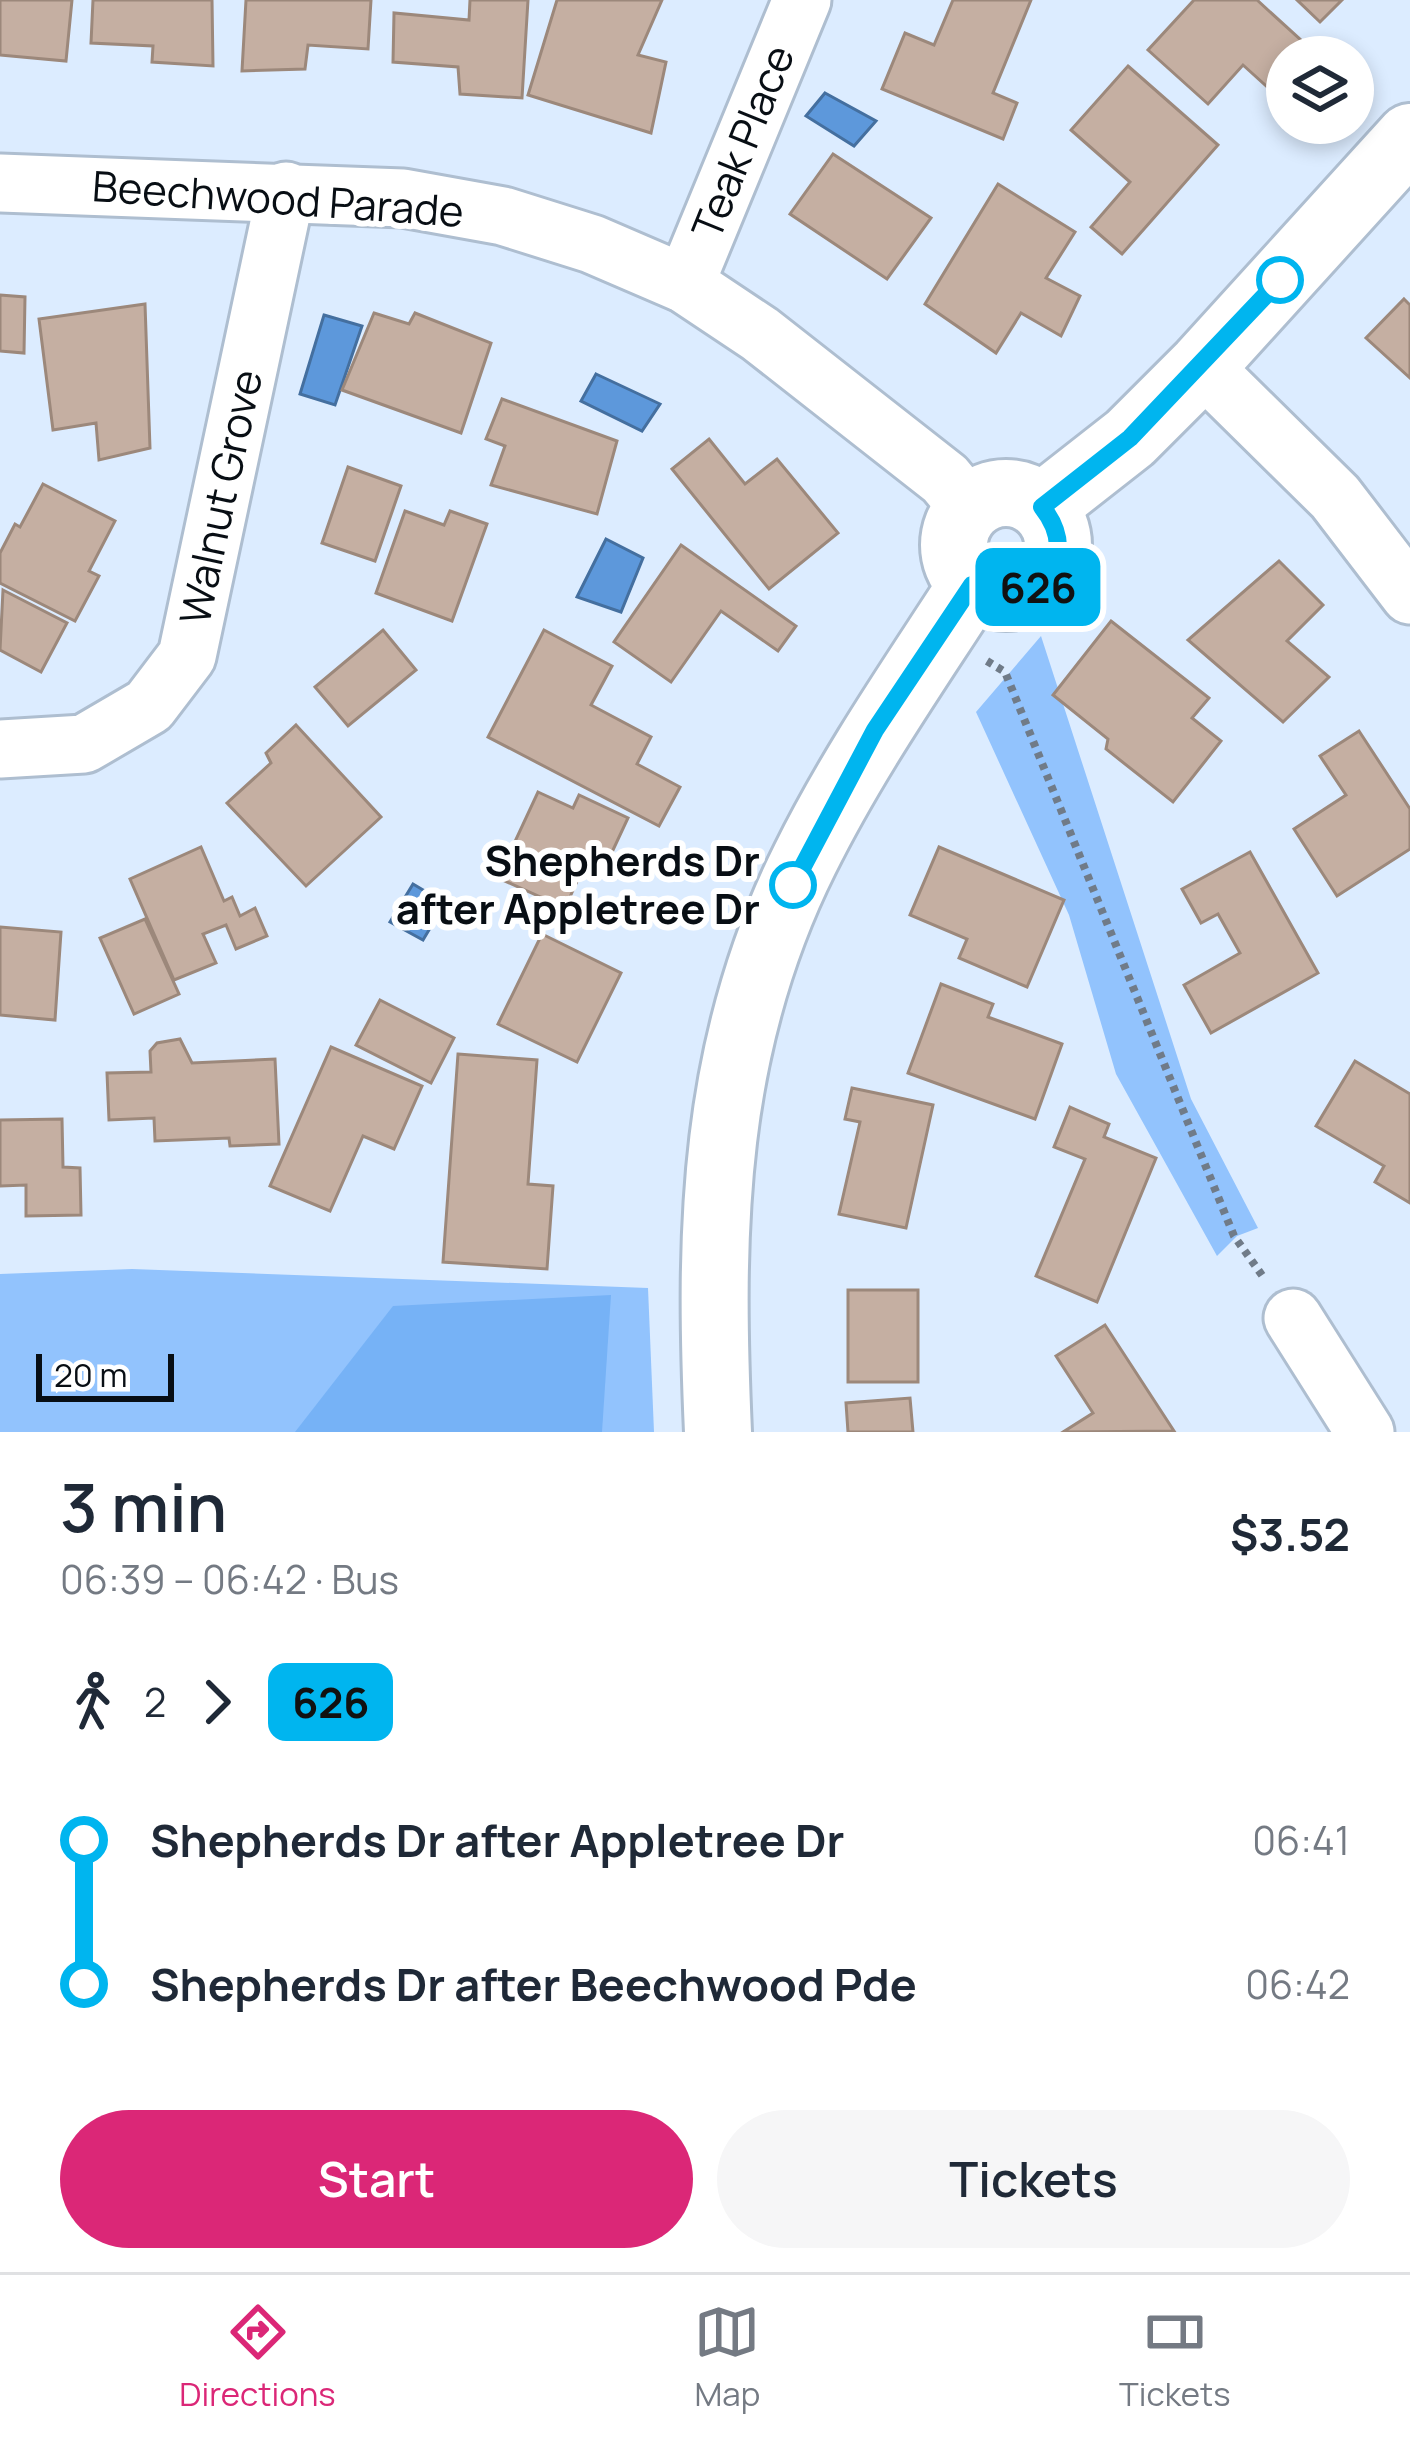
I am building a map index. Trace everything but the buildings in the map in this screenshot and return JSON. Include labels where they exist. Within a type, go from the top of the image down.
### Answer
[{"type":"main road","points":[[1042,507],[1130,438],[1202,366],[1410,137]]},
{"type":"main road","points":[[718,1432],[713,1305],[718,1163],[745,1019],[802,862],[875,730],[957,608],[961,572],[954,539],[969,508],[997,494],[1013,493],[1042,507],[1058,539],[1051,573],[1023,595],[957,608]]},
{"type":"street","name":"Teak Place","points":[[685,284],[802,0]]},
{"type":"street","name":"Beechwood Parade","points":[[0,182],[403,198],[503,216],[592,244],[685,284],[760,334],[945,478],[969,508]]},
{"type":"street","name":"Walnut Grove","points":[[0,748],[84,744],[149,706],[188,656],[286,191]]},
{"type":"street","points":[[1202,366],[1335,497],[1410,595]]},
{"type":"street","points":[[1293,1318],[1365,1432]]},
{"type":"path","points":[[957,608],[1005,672],[1234,1236],[1293,1318]]},
{"type":"shaded area","points":[[825,93],[876,121],[854,146],[806,116]]},
{"type":"shaded area","points":[[324,315],[362,326],[335,405],[300,394]]},
{"type":"shaded area","points":[[596,374],[660,404],[642,431],[581,401]]},
{"type":"shaded area","points":[[606,539],[643,558],[621,612],[577,597]]},
{"type":"shaded area","points":[[1041,636],[1191,1099],[1258,1228],[1237,1236],[1217,1256],[1116,1074],[1069,915],[976,712]]},
{"type":"shaded area","points":[[413,884],[445,903],[423,940],[390,922]]},
{"type":"shaded area","points":[[132,1269],[648,1288],[654,1432],[0,1432],[0,1274]]},
{"type":"shaded area","points":[[611,1295],[602,1432],[295,1432],[393,1306]]},
{"type":"bus line","name":"626","points":[[793,885],[875,730],[972,585],[1005,597],[1023,595],[1039,586],[1058,556],[1053,521],[1042,507],[1130,438],[1280,280]]},
{"type":"place","name":"Shepherds Dr after Appletree Dr","points":[[793,885]]}]
